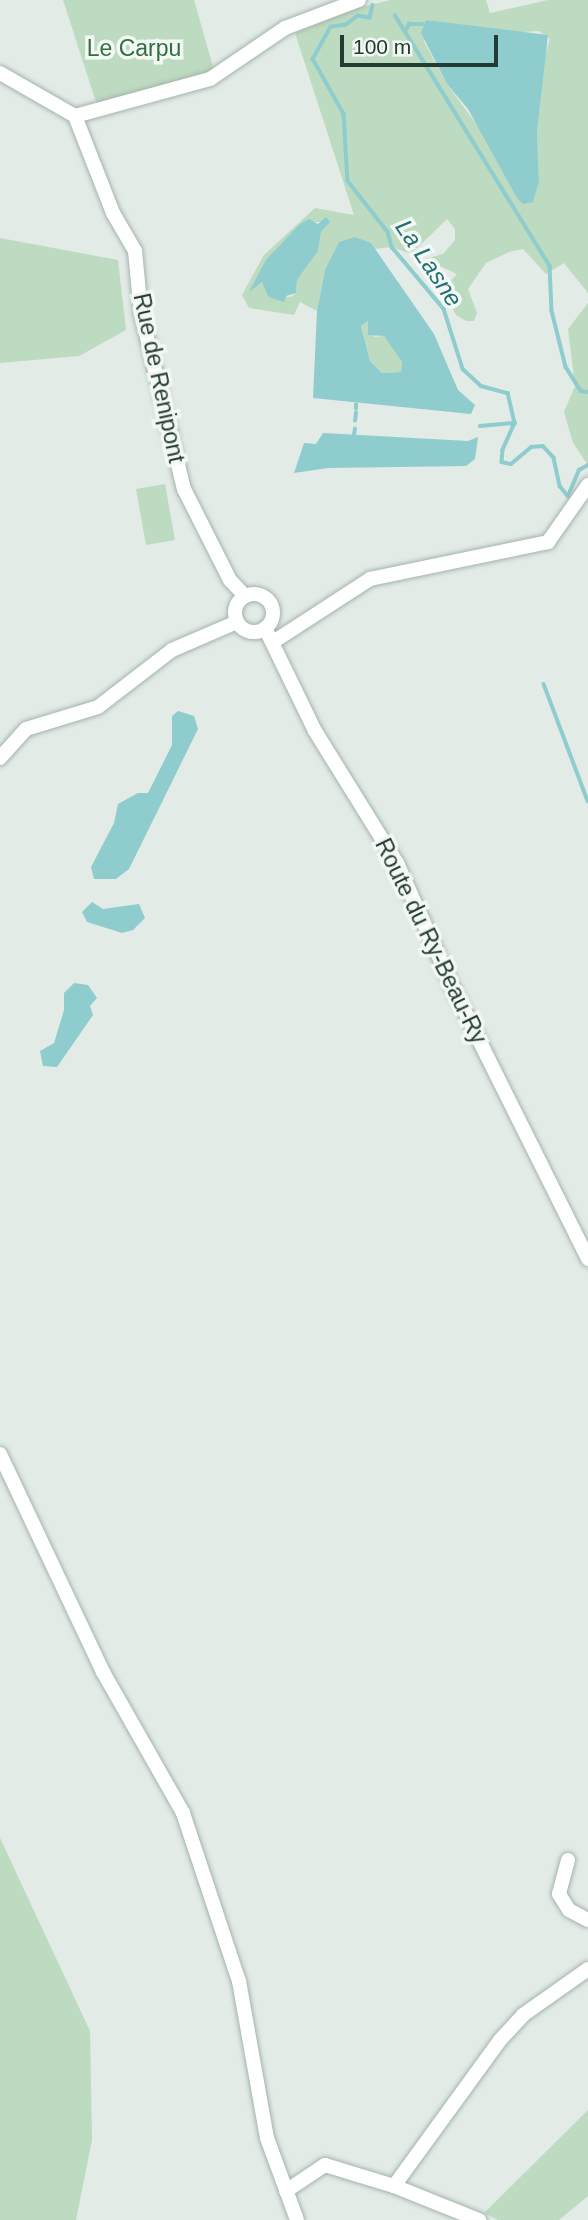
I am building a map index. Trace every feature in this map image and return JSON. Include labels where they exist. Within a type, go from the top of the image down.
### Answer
[{"type":"street","points":[[0,73],[75,116],[210,79],[285,28],[358,0]]},
{"type":"street","name":"Rue de Renipont","points":[[75,116],[113,212],[135,251],[141,313],[184,489],[230,580],[245,596]]},
{"type":"street","points":[[273,642],[370,579],[548,542],[588,485]]},
{"type":"street","points":[[257,594],[268,600],[272,618],[265,628],[250,631],[237,622],[236,607],[245,596],[257,594]]},
{"type":"street","points":[[0,758],[26,729],[99,707],[172,650],[237,622]]},
{"type":"street","name":"Route du Ry-Beau-Ry","points":[[265,628],[315,731],[397,863],[453,988],[588,1259]]},
{"type":"street","points":[[0,1454],[89,1646],[183,1814],[243,1997],[267,2138],[297,2220]]},
{"type":"street","points":[[568,1860],[559,1895],[569,1910],[588,1920]]},
{"type":"street","points":[[394,2186],[500,2040],[523,2014],[588,1969]]},
{"type":"street","points":[[286,2191],[321,2166],[394,2186],[479,2220]]},
{"type":"green space","name":"Le Carpu","points":[[63,0],[194,0],[214,70],[97,105]]},
{"type":"green space","points":[[390,0],[486,0],[490,13],[548,0],[588,0],[588,293],[564,263],[546,274],[523,249],[509,252],[486,263],[468,289],[477,313],[474,321],[466,321],[456,315],[443,290],[457,274],[425,259],[443,254],[455,240],[455,229],[447,219],[411,254],[392,247],[375,249],[371,243],[325,270],[317,311],[300,302],[294,315],[249,308],[242,295],[264,255],[315,208],[354,215],[295,33],[351,10]],"holes":[[[427,20],[507,33],[539,31],[550,39],[544,60],[537,131],[539,182],[533,202],[447,84],[424,42]],[[305,222],[330,222],[321,231],[318,251],[297,280],[296,293],[291,297],[273,295],[263,282],[259,284],[274,252]]]},
{"type":"green space","points":[[0,238],[118,260],[126,330],[79,356],[0,363]]},
{"type":"green space","points":[[588,303],[588,465],[573,443],[564,412],[575,386],[568,329]]},
{"type":"green space","points":[[368,321],[374,337],[384,336],[402,362],[401,372],[382,373],[370,361],[361,326]]},
{"type":"green space","points":[[165,484],[175,540],[146,545],[136,489]]},
{"type":"green space","points":[[0,1838],[90,2031],[92,2140],[76,2220],[0,2220]]},
{"type":"green space","points":[[588,2110],[588,2196],[559,2220],[498,2220],[484,2213]]},
{"type":"water","points":[[426,20],[548,35],[537,131],[539,182],[533,202],[523,204],[517,198],[468,109],[447,84],[421,33]]},
{"type":"water","points":[[326,217],[330,222],[321,232],[318,251],[297,280],[296,293],[286,296],[284,302],[274,299],[268,296],[262,282],[249,292],[266,260],[300,224],[309,219],[318,224]]},
{"type":"water","points":[[355,237],[371,243],[434,334],[458,390],[475,405],[471,414],[313,398],[317,311],[325,270],[339,242]],"holes":[[[368,321],[368,335],[384,336],[402,362],[401,372],[382,373],[370,361],[361,326]]]},
{"type":"water","points":[[323,433],[468,441],[478,437],[475,459],[466,466],[328,468],[294,473],[304,443],[316,444]]},
{"type":"water","points":[[178,711],[194,716],[198,729],[129,869],[116,879],[94,879],[91,867],[114,823],[118,804],[138,793],[148,793],[172,745],[172,716]]},
{"type":"water","points":[[92,902],[103,909],[139,904],[145,918],[133,930],[122,933],[87,922],[82,912]]},
{"type":"water","points":[[74,983],[88,985],[97,998],[90,1006],[93,1015],[57,1067],[43,1066],[40,1051],[54,1043],[64,1010],[64,993]]},
{"type":"waterway","name":"La Lasne","points":[[373,5],[370,18],[358,16],[346,25],[331,27],[313,59],[344,114],[348,181],[388,232],[392,247],[444,309],[463,369],[481,386],[508,393],[515,423],[503,450],[502,462],[511,464],[531,447],[543,446],[554,458],[560,486],[568,496],[579,470],[588,465]]},
{"type":"waterway","points":[[395,15],[550,266],[552,311],[566,367],[581,391],[588,392]]},
{"type":"waterway","points":[[406,30],[409,24],[422,24]]},
{"type":"waterway","points":[[355,421],[356,413]]},
{"type":"waterway","points":[[480,426],[515,423]]},
{"type":"waterway","points":[[354,435],[355,429]]},
{"type":"waterway","points":[[544,684],[588,801]]}]
